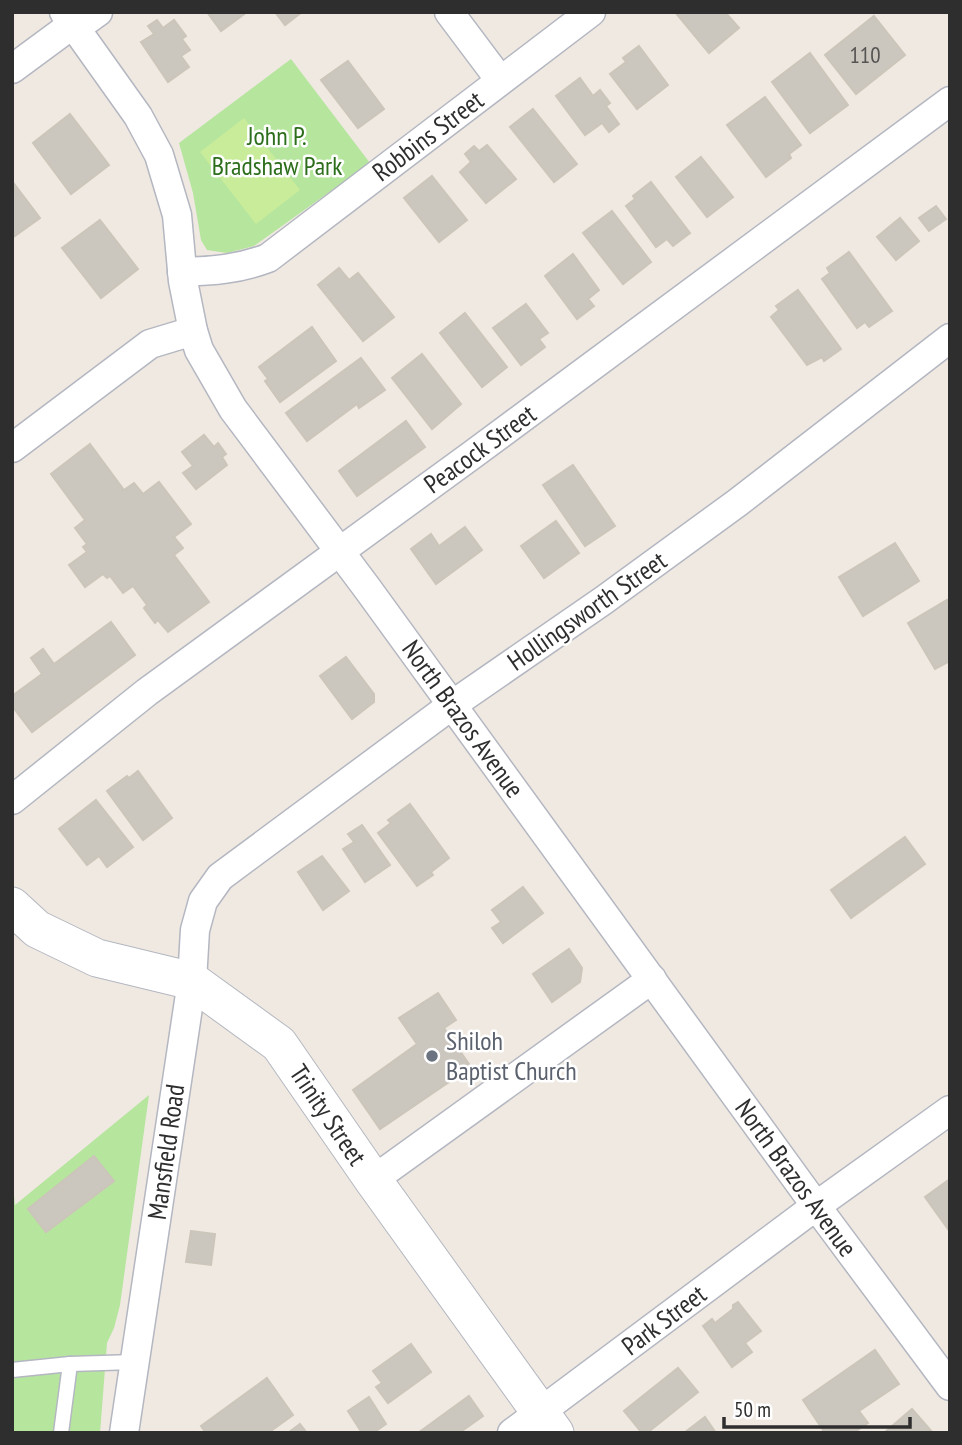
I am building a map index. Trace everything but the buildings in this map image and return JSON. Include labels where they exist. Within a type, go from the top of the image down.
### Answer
[{"type":"street","points":[[449,12],[500,80]]},
{"type":"street","name":"Robbins Street","points":[[182,272],[219,271],[243,267],[268,258],[591,12]]},
{"type":"street","points":[[12,69],[78,19]]},
{"type":"street","name":"North Brazos Avenue","points":[[78,19],[159,155],[177,215],[182,272],[193,331],[199,350],[233,409],[950,1386]]},
{"type":"street","name":"Peacock Street","points":[[12,800],[147,692],[950,102]]},
{"type":"street","points":[[12,449],[150,344],[193,331]]},
{"type":"street","name":"Hollingsworth Street","points":[[220,877],[452,705],[726,512],[950,338]]},
{"type":"street","name":"Mansfield Road","points":[[124,1433],[192,981],[195,930],[203,901],[220,877]]},
{"type":"street","name":"Trinity Street","points":[[12,906],[37,929],[97,958],[192,981],[279,1044],[536,1426]]},
{"type":"street","points":[[373,1180],[652,979]]},
{"type":"street","name":"Park Street","points":[[536,1426],[816,1206],[950,1110]]},
{"type":"lane","points":[[12,1370],[70,1364],[135,1362]]},
{"type":"lane","points":[[61,1433],[70,1364]]},
{"type":"green space","name":"John P. Bradshaw Park","points":[[291,59],[370,163],[254,246],[227,253],[207,250],[201,240],[193,193],[179,143]]},
{"type":"green space","points":[[244,118],[300,190],[256,224],[200,152]]},
{"type":"green space","points":[[149,1095],[120,1305],[107,1343],[100,1433],[12,1433],[12,1177],[15,1205]]},
{"type":"place","name":"Shiloh Baptist Church","points":[[432,1056]]}]
